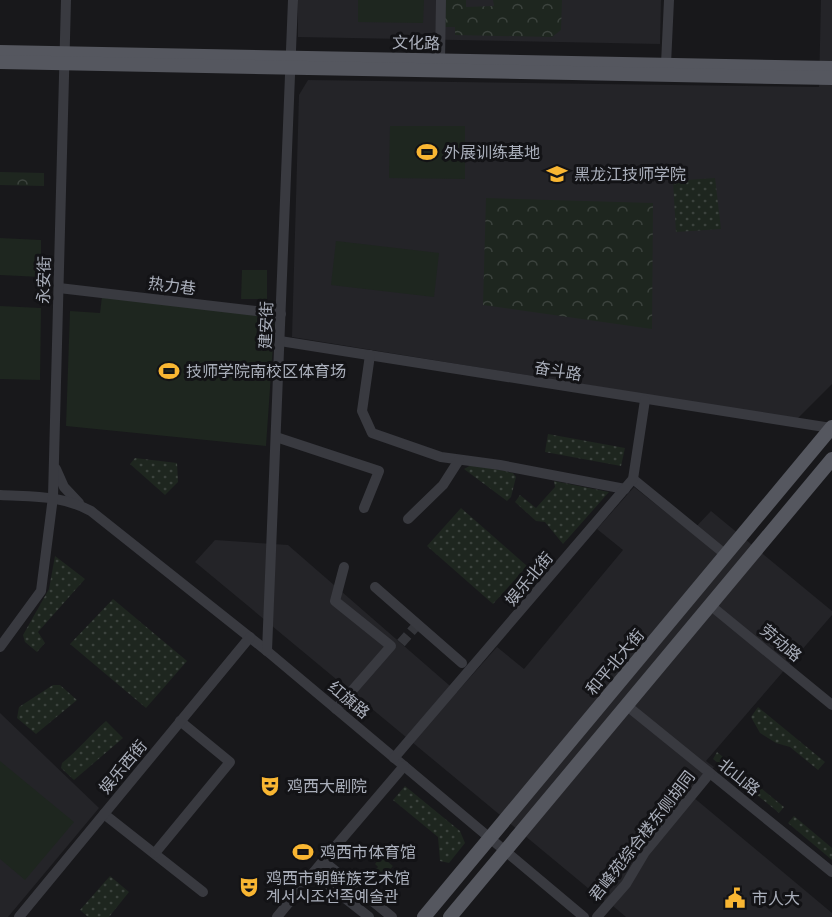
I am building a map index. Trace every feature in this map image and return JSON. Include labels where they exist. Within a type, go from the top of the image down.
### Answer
[{"type":"main road","name":"文化路","points":[[0,52],[64,58],[292,63],[832,68]]},
{"type":"main road","name":"文化路","points":[[0,62],[64,58]]},
{"type":"main road","name":"文化路","points":[[292,63],[441,60],[658,68],[832,78]]},
{"type":"main road","name":"和平北大街","points":[[424,917],[832,428]]},
{"type":"main road","points":[[450,917],[832,459]]},
{"type":"street","name":"永安街","points":[[0,647],[41,591],[53,497],[66,0]]},
{"type":"street","name":"建安街","points":[[267,651],[293,0]]},
{"type":"street","points":[[441,0],[441,60]]},
{"type":"street","points":[[658,68],[669,0]]},
{"type":"street","name":"热力巷","points":[[59,288],[281,314]]},
{"type":"street","name":"奋斗路","points":[[280,341],[832,428]]},
{"type":"street","points":[[370,356],[362,411],[372,433],[404,446],[459,460],[625,489]]},
{"type":"street","points":[[645,400],[633,479],[726,555]]},
{"type":"street","points":[[276,437],[379,471],[364,508]]},
{"type":"street","points":[[408,519],[443,485],[459,460]]},
{"type":"street","points":[[54,465],[64,487],[87,509]]},
{"type":"street","name":"娱乐北街","points":[[394,758],[633,479]]},
{"type":"street","points":[[0,495],[53,497],[73,501],[87,509]]},
{"type":"street","name":"红旗路","points":[[87,509],[267,651],[584,917]]},
{"type":"street","points":[[336,709],[396,644],[335,601],[344,567]]},
{"type":"street","points":[[375,588],[462,663]]},
{"type":"street","name":"劳动路","points":[[710,605],[832,705]]},
{"type":"street","name":"娱乐西街","points":[[19,917],[249,637]]},
{"type":"street","name":"北山路","points":[[626,705],[832,872]]},
{"type":"street","points":[[155,853],[230,762],[180,721]]},
{"type":"street","points":[[277,917],[404,766]]},
{"type":"street","name":"君峰苑综合楼东侧胡同","points":[[597,917],[626,884],[645,852],[710,773]]},
{"type":"street","points":[[104,814],[203,892]]},
{"type":"street","points":[[323,861],[392,917]]},
{"type":"street","points":[[313,873],[369,917]]},
{"type":"shaded area","points":[[298,0],[661,0],[660,44],[298,37]]},
{"type":"shaded area","name":"黑龙江技师学院","points":[[821,0],[832,0],[832,384],[797,419],[292,337],[299,95],[308,80],[819,87]]},
{"type":"shaded area","points":[[634,487],[691,532],[711,511],[832,611],[832,615],[706,761],[714,767],[643,850],[625,881],[606,903],[195,562],[215,540],[288,545],[457,692],[497,647],[524,669],[623,550],[597,529]]},
{"type":"shaded area","points":[[0,713],[99,808],[8,917],[0,917]]},
{"type":"shaded area","points":[[693,797],[832,913],[832,917],[626,917],[613,906],[644,858]]},
{"type":"green space","points":[[358,0],[424,0],[423,23],[358,22]]},
{"type":"green space","points":[[445,0],[466,0],[466,7],[494,6],[493,0],[562,0],[561,30],[552,37],[455,35],[455,27],[445,27]]},
{"type":"green space","name":"外展训练基地","points":[[390,126],[465,126],[465,179],[389,178]]},
{"type":"green space","points":[[0,172],[44,173],[44,186],[0,185]]},
{"type":"green space","points":[[715,178],[721,229],[676,232],[673,181]]},
{"type":"green space","points":[[486,198],[653,203],[652,329],[483,305]]},
{"type":"green space","points":[[0,238],[41,240],[41,277],[0,275]]},
{"type":"green space","points":[[336,241],[439,253],[434,297],[331,285]]},
{"type":"green space","points":[[242,270],[267,270],[267,299],[241,299]]},
{"type":"green space","name":"技师学院南校区体育场","points":[[102,296],[275,316],[266,446],[66,426],[70,311],[100,313]]},
{"type":"green space","points":[[0,306],[41,308],[40,380],[0,379]]},
{"type":"green space","points":[[548,434],[625,448],[621,466],[545,452]]},
{"type":"green space","points":[[135,458],[177,463],[178,482],[165,495],[130,464]]},
{"type":"green space","points":[[473,464],[513,473],[516,477],[511,497],[507,501],[464,469]]},
{"type":"green space","points":[[554,481],[609,492],[563,544],[545,522],[536,521],[515,502],[520,495],[536,508],[555,487]]},
{"type":"green space","points":[[461,508],[527,566],[493,604],[427,546]]},
{"type":"green space","points":[[55,556],[85,579],[38,632],[45,643],[37,652],[25,642],[23,635],[49,589]]},
{"type":"green space","points":[[113,599],[187,661],[146,708],[70,644]]},
{"type":"green space","points":[[53,685],[60,685],[77,700],[36,734],[17,718],[19,707]]},
{"type":"green space","points":[[758,707],[825,762],[818,770],[790,747],[776,743],[760,733],[751,717]]},
{"type":"green space","points":[[106,721],[123,738],[74,780],[61,768],[62,763]]},
{"type":"green space","points":[[717,752],[784,807],[779,813],[713,759]]},
{"type":"green space","points":[[0,761],[74,822],[25,880],[0,859]]},
{"type":"green space","points":[[405,786],[460,831],[465,843],[449,863],[440,861],[438,837],[393,800]]},
{"type":"green space","points":[[794,816],[832,848],[832,860],[788,823]]},
{"type":"green space","points":[[381,856],[393,866],[373,889],[365,882],[378,867],[375,864]]},
{"type":"green space","points":[[110,876],[129,892],[109,917],[88,917],[80,910]]},
{"type":"tunnel","points":[[401,643],[417,625]]},
{"type":"place","name":"外展训练基地","points":[[427,152]]},
{"type":"place","name":"黑龙江技师学院","points":[[557,174]]},
{"type":"place","name":"技师学院南校区体育场","points":[[169,371]]},
{"type":"place","name":"鸡西大剧院","points":[[270,786]]},
{"type":"place","name":"鸡西市体育馆","points":[[303,852]]},
{"type":"place","name":"鸡西市朝鲜族艺术馆 계서시조선족예술관","points":[[249,887]]},
{"type":"place","name":"市人大","points":[[735,898]]}]
